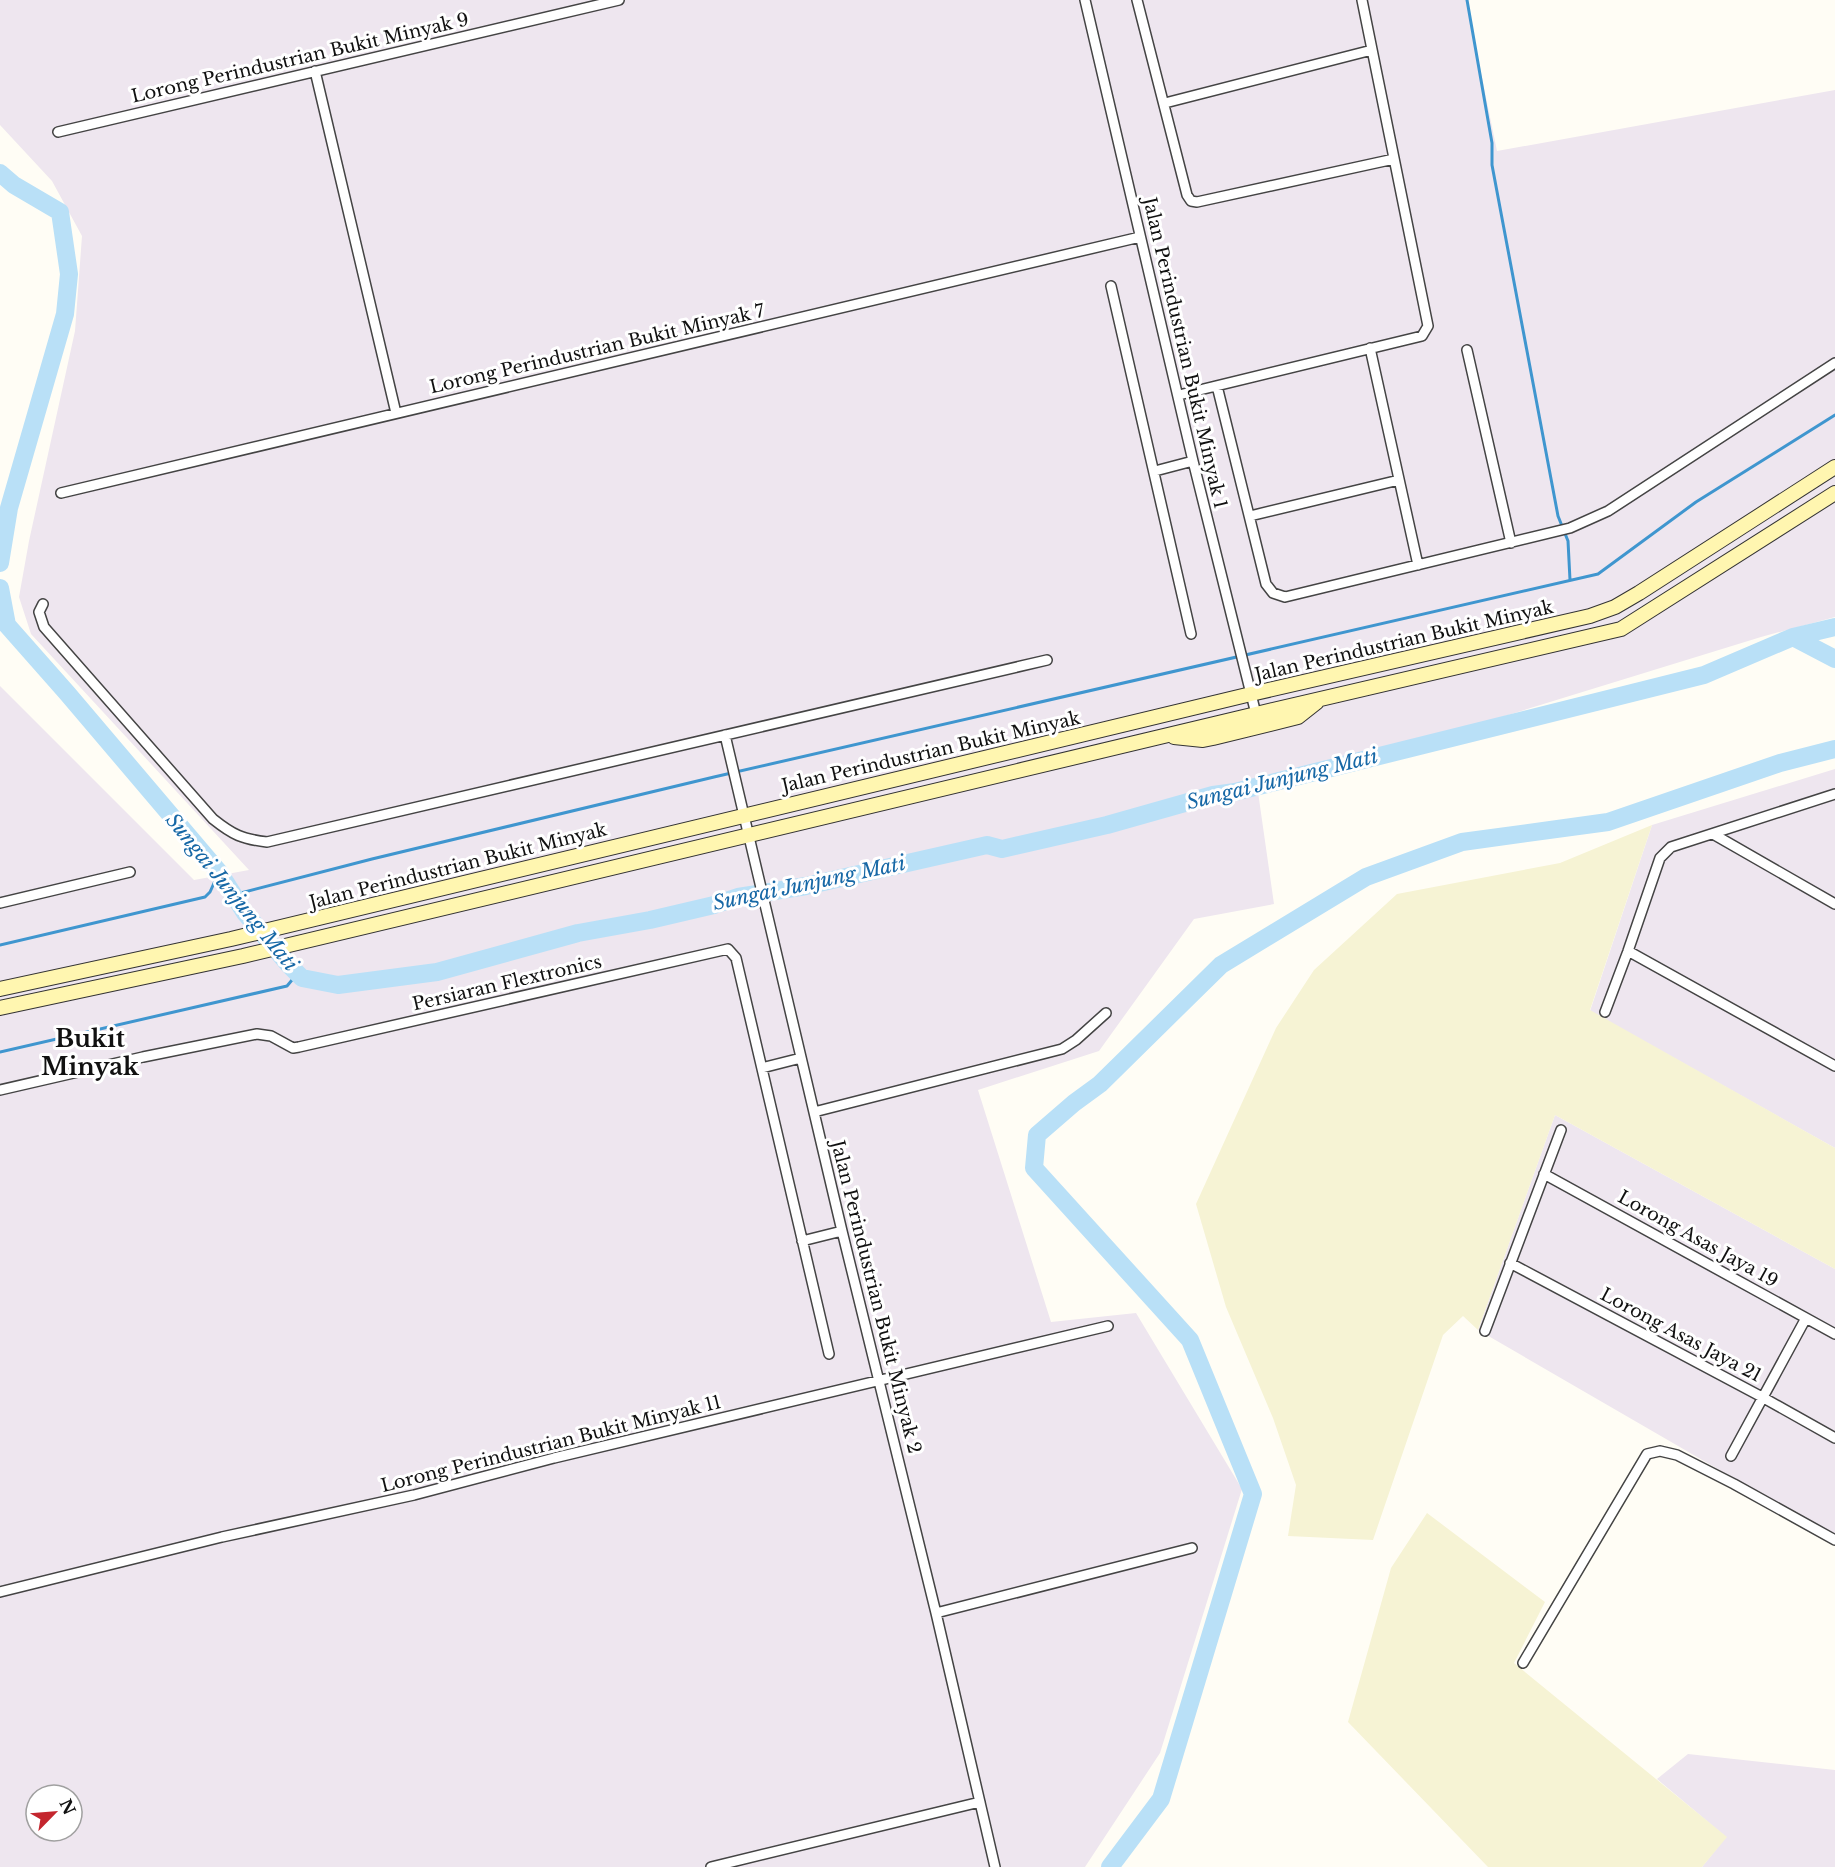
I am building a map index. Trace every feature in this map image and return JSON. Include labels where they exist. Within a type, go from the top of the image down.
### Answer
[{"type":"main road","name":"Jalan Perindustrian Bukit Minyak","points":[[0,989],[231,939],[1251,694],[1590,616],[1616,607],[1835,467]]},
{"type":"main road","name":"Jalan Perindustrian Bukit Minyak","points":[[0,1008],[317,939],[1621,629],[1835,493]]},
{"type":"main road","points":[[1164,736],[1203,740],[1213,738],[1298,717],[1321,699]]},
{"type":"street","name":"Lorong Perindustrian Bukit Minyak 9","points":[[58,132],[619,0]]},
{"type":"street","name":"Jalan Perindustrian Bukit Minyak 1","points":[[1085,0],[1193,461],[1256,714]]},
{"type":"street","points":[[1137,0],[1187,195],[1191,201],[1394,159]]},
{"type":"street","points":[[1179,395],[1422,336],[1428,326],[1362,0]]},
{"type":"street","points":[[1165,103],[1372,50]]},
{"type":"street","points":[[315,71],[396,413]]},
{"type":"street","name":"Lorong Perindustrian Bukit Minyak 7","points":[[61,493],[1140,237]]},
{"type":"street","points":[[1111,286],[1191,634]]},
{"type":"street","points":[[1370,348],[1418,565]]},
{"type":"street","points":[[1467,350],[1511,543]]},
{"type":"street","points":[[1217,386],[1266,584],[1273,593],[1285,597],[1570,528],[1608,511],[1835,363]]},
{"type":"street","points":[[1155,471],[1193,461]]},
{"type":"street","points":[[1250,516],[1399,480]]},
{"type":"street","points":[[43,603],[39,612],[44,627],[213,819],[234,835],[247,840],[267,842],[1047,660]]},
{"type":"street","name":"Jalan Perindustrian Bukit Minyak 2","points":[[724,735],[996,1867]]},
{"type":"street","points":[[1605,1012],[1660,858],[1671,847],[1835,794]]},
{"type":"street","points":[[1713,834],[1835,904]]},
{"type":"street","points":[[0,903],[130,872]]},
{"type":"street","name":"Persiaran Flextronics","points":[[0,1090],[142,1057],[257,1034],[271,1036],[293,1048],[728,950],[736,958],[762,1068]]},
{"type":"street","points":[[1628,951],[1835,1066]]},
{"type":"street","points":[[814,1112],[1062,1049],[1077,1040],[1106,1013]]},
{"type":"street","points":[[801,1058],[762,1068],[829,1354]]},
{"type":"street","points":[[1485,1331],[1561,1130]]},
{"type":"street","name":"Lorong Asas Jaya 19","points":[[1544,1174],[1835,1334]]},
{"type":"street","points":[[802,1241],[842,1231]]},
{"type":"street","name":"Lorong Asas Jaya 21","points":[[1510,1263],[1835,1438]]},
{"type":"street","points":[[1731,1456],[1806,1318]]},
{"type":"street","name":"Lorong Perindustrian Bukit Minyak 11","points":[[0,1592],[222,1537],[414,1495],[554,1458],[1108,1326]]},
{"type":"street","points":[[1524,1663],[1647,1454],[1660,1451],[1677,1455],[1835,1540]]},
{"type":"street","points":[[936,1613],[1192,1548]]},
{"type":"street","points":[[711,1867],[980,1802]]},
{"type":"shaded area","points":[[0,0],[1466,0],[1497,151],[1835,90],[1835,617],[1761,637],[1258,792],[1274,904],[1194,919],[1099,1051],[978,1090],[1051,1322],[1136,1313],[1242,1489],[1160,1753],[1085,1867],[0,1867],[0,686],[194,880],[249,870],[31,634],[19,597],[75,331],[82,236],[52,181],[0,125]]},
{"type":"shaded area","points":[[1835,769],[1835,1148],[1590,1011],[1652,825]]},
{"type":"shaded area","points":[[1652,825],[1590,1010],[1835,1148],[1835,1269],[1555,1115],[1478,1330],[1463,1316],[1443,1335],[1373,1540],[1288,1536],[1296,1485],[1273,1418],[1226,1307],[1196,1204],[1276,1028],[1314,970],[1397,894],[1560,863]]},
{"type":"shaded area","points":[[1555,1115],[1835,1269],[1835,1537],[1478,1330]]},
{"type":"shaded area","points":[[1427,1513],[1545,1602],[1514,1663],[1727,1837],[1702,1867],[1488,1867],[1348,1722],[1391,1568]]},
{"type":"shaded area","points":[[1688,1754],[1835,1770],[1835,1867],[1702,1867],[1726,1837],[1657,1779]]},
{"type":"waterway","points":[[1467,0],[1492,143],[1492,165],[1558,516],[1568,541],[1570,580]]},
{"type":"waterway","name":"Sungai Junjung Mati","points":[[0,173],[14,185],[60,212],[69,274],[65,314],[9,508],[0,563]]},
{"type":"waterway","points":[[233,895],[372,859],[714,777],[1598,574],[1696,502],[1835,415]]},
{"type":"waterway","name":"Sungai Junjung Mati","points":[[0,588],[7,625],[219,872],[245,913],[289,965],[302,978],[338,985],[437,972],[578,933],[650,920],[738,897],[806,886],[987,845],[1002,849],[1107,825],[1213,795],[1235,792],[1704,675],[1793,637],[1835,627]]},
{"type":"waterway","points":[[1793,637],[1835,659]]},
{"type":"waterway","points":[[1110,1867],[1161,1799],[1253,1494],[1190,1340],[1034,1168],[1037,1135],[1100,1084],[1221,965],[1366,877],[1462,842],[1608,822],[1780,763],[1835,749]]},
{"type":"waterway","points":[[0,945],[205,897],[210,892],[219,872]]},
{"type":"waterway","points":[[0,1052],[287,986],[297,974]]},
{"type":"district","name":"Bukit Minyak","points":[[90,1052]]}]
